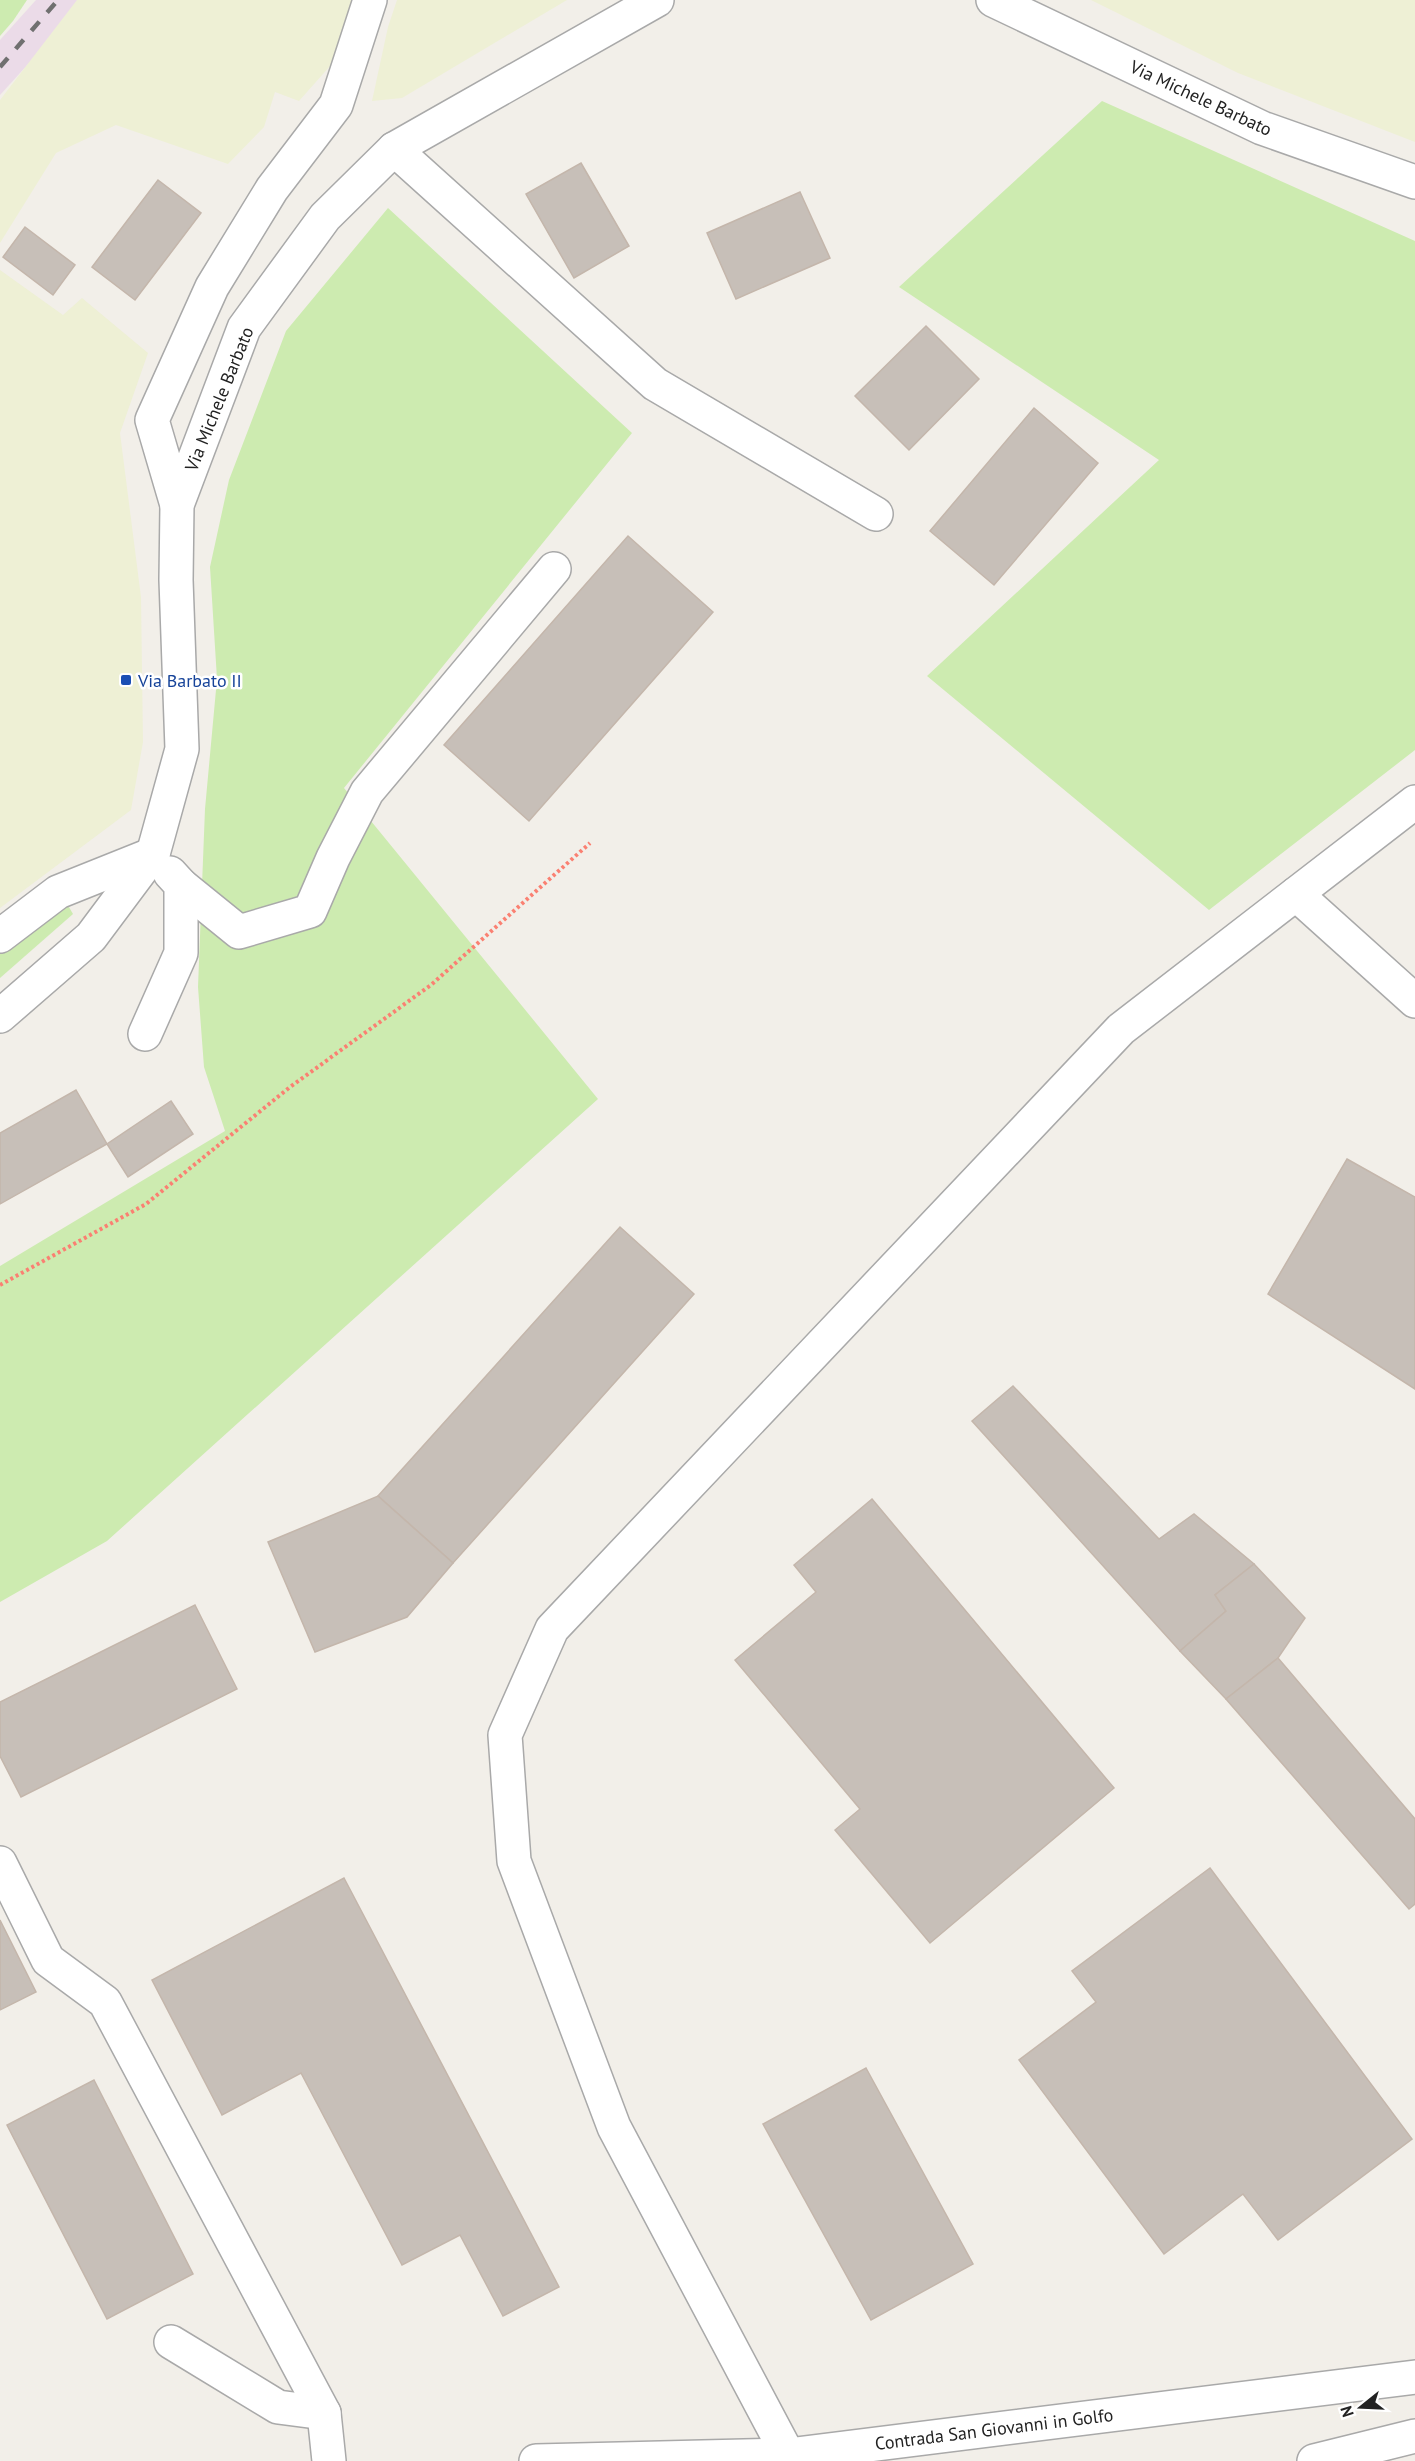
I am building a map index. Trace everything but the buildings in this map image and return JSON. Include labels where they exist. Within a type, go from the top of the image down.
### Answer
[{"type":"street","points":[[177,505],[152,420],[212,287],[272,189],[336,105],[370,0]]},
{"type":"street","name":"Via Michele Barbato","points":[[153,854],[182,749],[176,580],[177,505],[244,328],[325,217],[394,149],[657,0]]},
{"type":"street","name":"Via Michele Barbato","points":[[993,0],[1262,128],[1415,182]]},
{"type":"street","points":[[394,149],[655,384],[876,514]]},
{"type":"street","points":[[153,854],[181,885],[239,932],[310,911],[333,858],[367,792],[554,569]]},
{"type":"street","points":[[788,2455],[614,2127],[514,1861],[506,1735],[552,1629],[1121,1029],[1415,802]]},
{"type":"street","points":[[0,936],[58,892],[153,854]]},
{"type":"street","points":[[0,1016],[91,937],[153,854]]},
{"type":"street","points":[[145,1034],[181,953],[181,885]]},
{"type":"street","points":[[1296,894],[1415,1001]]},
{"type":"street","points":[[0,1863],[48,1960],[105,2002],[324,2413],[329,2461]]},
{"type":"street","points":[[171,2342],[278,2407],[324,2413]]},
{"type":"street","name":"Contrada San Giovanni in Golfo","points":[[536,2461],[788,2455],[1415,2377]]},
{"type":"street","points":[[1314,2461],[1415,2436]]},
{"type":"path","points":[[0,1285],[146,1204],[290,1087],[431,985],[590,843]]},
{"type":"shaded area","points":[[36,0],[80,0],[70,18],[0,95],[0,40]]},
{"type":"green space","points":[[0,0],[27,0],[0,36]]},
{"type":"green space","points":[[77,0],[354,0],[331,65],[299,101],[275,92],[264,127],[228,164],[116,125],[56,153],[0,243],[0,100]]},
{"type":"green space","points":[[397,0],[567,0],[402,98],[372,101],[388,27]]},
{"type":"green space","points":[[1091,0],[1415,0],[1415,142],[1238,73]]},
{"type":"green space","points":[[1102,101],[1415,241],[1415,750],[1209,910],[927,676],[1159,460],[899,287]]},
{"type":"green space","points":[[388,208],[632,433],[344,788],[598,1099],[107,1541],[0,1602],[0,1266],[225,1131],[204,1067],[198,987],[205,809],[217,679],[210,567],[229,480],[286,331]]},
{"type":"green space","points":[[0,270],[63,315],[82,298],[148,353],[120,433],[141,597],[143,742],[131,810],[0,908]]},
{"type":"green space","points":[[66,902],[73,914],[0,978],[0,952]]},
{"type":"railway","points":[[0,67],[58,0]]},
{"type":"place","name":"Via Barbato II","points":[[126,680]]}]
